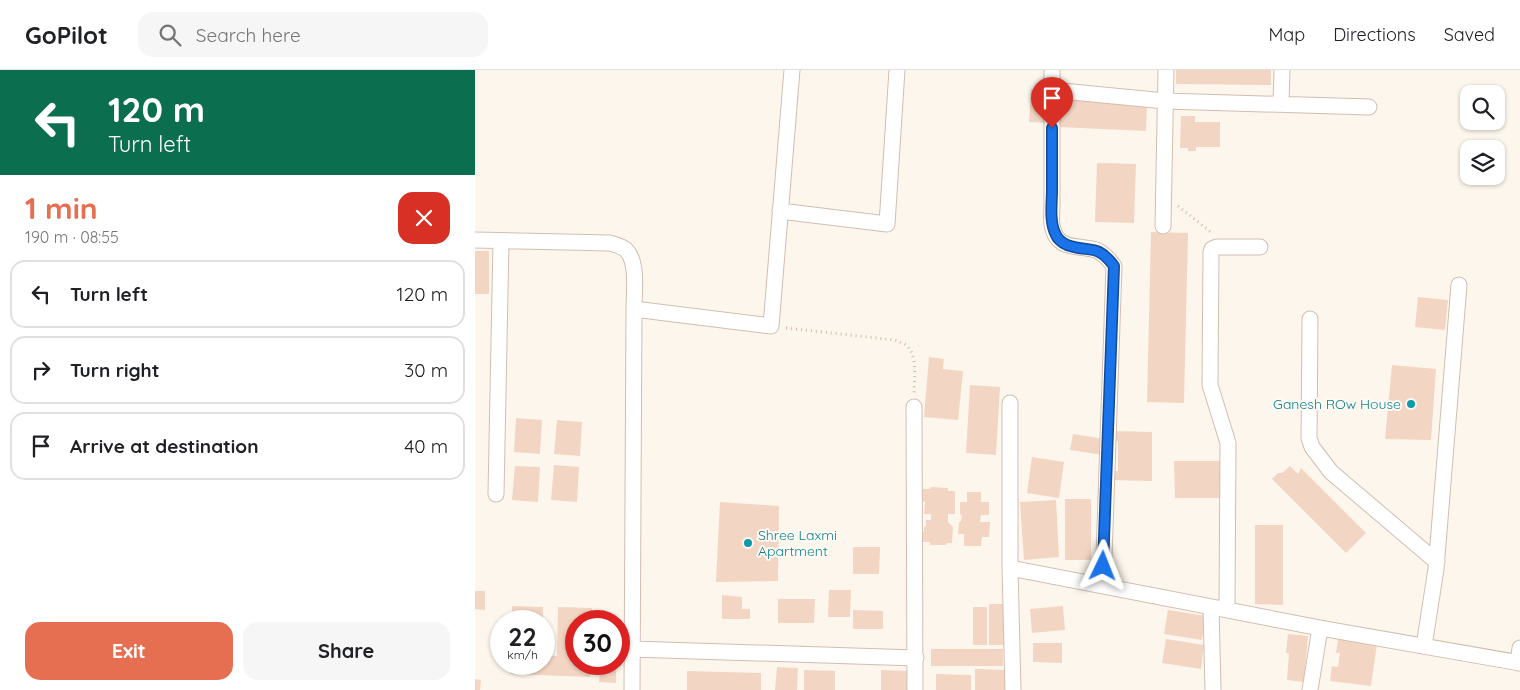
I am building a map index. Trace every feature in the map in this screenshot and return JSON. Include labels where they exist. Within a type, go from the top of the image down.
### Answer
[{"type":"street","points":[[634,309],[771,326],[792,70]]},
{"type":"street","points":[[780,211],[887,224],[897,70],[893,70]]},
{"type":"street","points":[[1053,70],[1052,224],[1055,235],[1065,244],[1097,250],[1114,266],[1103,586]]},
{"type":"street","points":[[1163,226],[1166,70]]},
{"type":"street","points":[[1281,104],[1283,70]]},
{"type":"street","points":[[1052,90],[1165,100],[1369,106]]},
{"type":"street","points":[[475,240],[610,243],[621,247],[632,258],[634,266],[632,690]]},
{"type":"street","points":[[496,494],[501,241]]},
{"type":"street","points":[[1227,610],[1228,443],[1210,386],[1211,252],[1212,249],[1217,247],[1260,247]]},
{"type":"street","points":[[1424,646],[1437,562],[1459,285]]},
{"type":"street","points":[[1310,319],[1309,438],[1312,447],[1331,472],[1437,562]]},
{"type":"street","points":[[1010,403],[1013,690]]},
{"type":"street","points":[[914,407],[915,690]]},
{"type":"street","points":[[1011,568],[1320,628],[1424,646],[1519,658]]},
{"type":"street","points":[[1211,606],[1213,690]]},
{"type":"street","points":[[1310,690],[1320,628]]},
{"type":"street","points":[[632,649],[916,658]]},
{"type":"path","points":[[1163,194],[1207,228],[1214,235],[1217,247]]},
{"type":"path","points":[[771,326],[895,340],[905,344],[912,352],[914,407]]},
{"type":"building","points":[[1176,70],[1271,70],[1271,85],[1176,84]]},
{"type":"building","points":[[1031,89],[1051,90],[1048,123],[1029,122]]},
{"type":"building","points":[[1060,100],[1147,104],[1146,131],[1059,127]]},
{"type":"building","points":[[1181,116],[1195,116],[1195,122],[1220,122],[1220,147],[1196,147],[1196,151],[1180,148]]},
{"type":"building","points":[[1097,163],[1136,164],[1134,223],[1095,222]]},
{"type":"building","points":[[1151,232],[1188,233],[1184,403],[1147,402]]},
{"type":"building","points":[[475,251],[489,251],[489,294],[475,294]]},
{"type":"building","points":[[1418,297],[1448,300],[1445,330],[1415,327]]},
{"type":"building","points":[[929,357],[944,359],[943,369],[963,371],[958,420],[924,417]]},
{"type":"building","name":"Ganesh ROw House","points":[[1392,365],[1436,369],[1431,440],[1385,439]]},
{"type":"building","points":[[970,385],[1000,387],[996,455],[966,453]]},
{"type":"building","points":[[516,418],[542,420],[540,454],[514,452]]},
{"type":"building","points":[[557,420],[582,422],[580,456],[554,454]]},
{"type":"building","points":[[1112,431],[1152,432],[1152,481],[1110,480],[1110,471],[1118,471],[1118,441],[1111,441]]},
{"type":"building","points":[[1073,434],[1105,439],[1103,455],[1070,450]]},
{"type":"building","points":[[1032,457],[1064,462],[1059,498],[1027,493]]},
{"type":"building","points":[[1174,461],[1220,461],[1221,498],[1175,498]]},
{"type":"building","points":[[554,465],[579,467],[577,502],[551,500]]},
{"type":"building","points":[[515,466],[540,467],[538,502],[512,500]]},
{"type":"building","points":[[1290,466],[1298,474],[1301,468],[1366,533],[1346,553],[1272,479]]},
{"type":"building","points":[[931,487],[948,488],[948,491],[955,491],[955,514],[948,514],[948,522],[953,527],[952,543],[947,543],[946,545],[930,545],[930,542],[921,542],[926,520],[931,520],[931,514],[924,514],[925,502],[922,501],[922,489],[930,489]]},
{"type":"building","points":[[967,492],[981,492],[981,502],[989,502],[989,515],[981,515],[980,522],[990,522],[989,537],[982,537],[981,546],[964,546],[964,534],[958,534],[962,514],[960,516],[960,502],[967,502]]},
{"type":"building","points":[[1065,499],[1091,499],[1091,560],[1065,560]]},
{"type":"building","points":[[1056,500],[1059,557],[1024,560],[1020,502]]},
{"type":"building","name":"Shree Laxmi Apartment","points":[[720,502],[779,506],[778,581],[716,582]]},
{"type":"building","points":[[1255,525],[1283,525],[1283,605],[1255,604]]},
{"type":"building","points":[[853,547],[880,547],[879,574],[853,574]]},
{"type":"building","points":[[829,590],[851,590],[850,617],[828,617]]},
{"type":"building","points":[[475,591],[485,591],[485,610],[475,609]]},
{"type":"building","points":[[722,595],[742,597],[742,609],[750,609],[750,619],[722,619]]},
{"type":"building","points":[[778,599],[815,599],[814,623],[778,623]]},
{"type":"building","points":[[989,604],[1007,604],[1007,645],[989,645]]},
{"type":"building","points":[[512,606],[543,607],[543,610],[512,610]]},
{"type":"building","points":[[1063,606],[1065,630],[1032,633],[1030,609]]},
{"type":"building","points":[[558,607],[592,608],[592,610],[565,610],[565,675],[590,675],[590,677],[537,675],[555,675],[555,656],[557,656]]},
{"type":"building","points":[[973,607],[987,607],[987,645],[973,645]]},
{"type":"building","points":[[853,610],[883,611],[883,629],[853,629]]},
{"type":"building","points":[[1168,610],[1206,616],[1202,640],[1164,634]]},
{"type":"building","points":[[1288,634],[1308,636],[1304,682],[1287,680],[1289,653],[1286,653]]},
{"type":"building","points":[[1166,639],[1204,645],[1201,669],[1162,663]]},
{"type":"building","points":[[1338,639],[1377,644],[1371,686],[1330,681],[1332,666],[1338,667],[1340,653],[1336,653]]},
{"type":"building","points":[[1033,643],[1062,643],[1062,663],[1033,662]]},
{"type":"building","points":[[931,649],[1003,649],[1003,666],[931,666]]},
{"type":"building","points":[[777,667],[798,668],[797,690],[775,690]]},
{"type":"building","points":[[975,669],[1008,670],[1008,690],[975,690]]},
{"type":"building","points":[[804,670],[835,671],[835,690],[804,690]]},
{"type":"building","points":[[881,670],[908,671],[907,690],[881,690]]},
{"type":"building","points":[[687,671],[761,673],[761,690],[687,690]]},
{"type":"building","points":[[936,674],[971,675],[971,690],[936,690]]},
{"type":"building","points":[[600,675],[616,675],[616,683],[599,682]]},
{"type":"building","points":[[475,679],[481,680],[480,690],[475,690]]},
{"type":"place","name":"Ganesh ROw House","points":[[1411,404]]},
{"type":"place","name":"Shree Laxmi Apartment","points":[[748,543]]},
{"type":"route","points":[[1052,128],[1052,224],[1055,235],[1065,244],[1097,250],[1114,266],[1103,566]]}]
